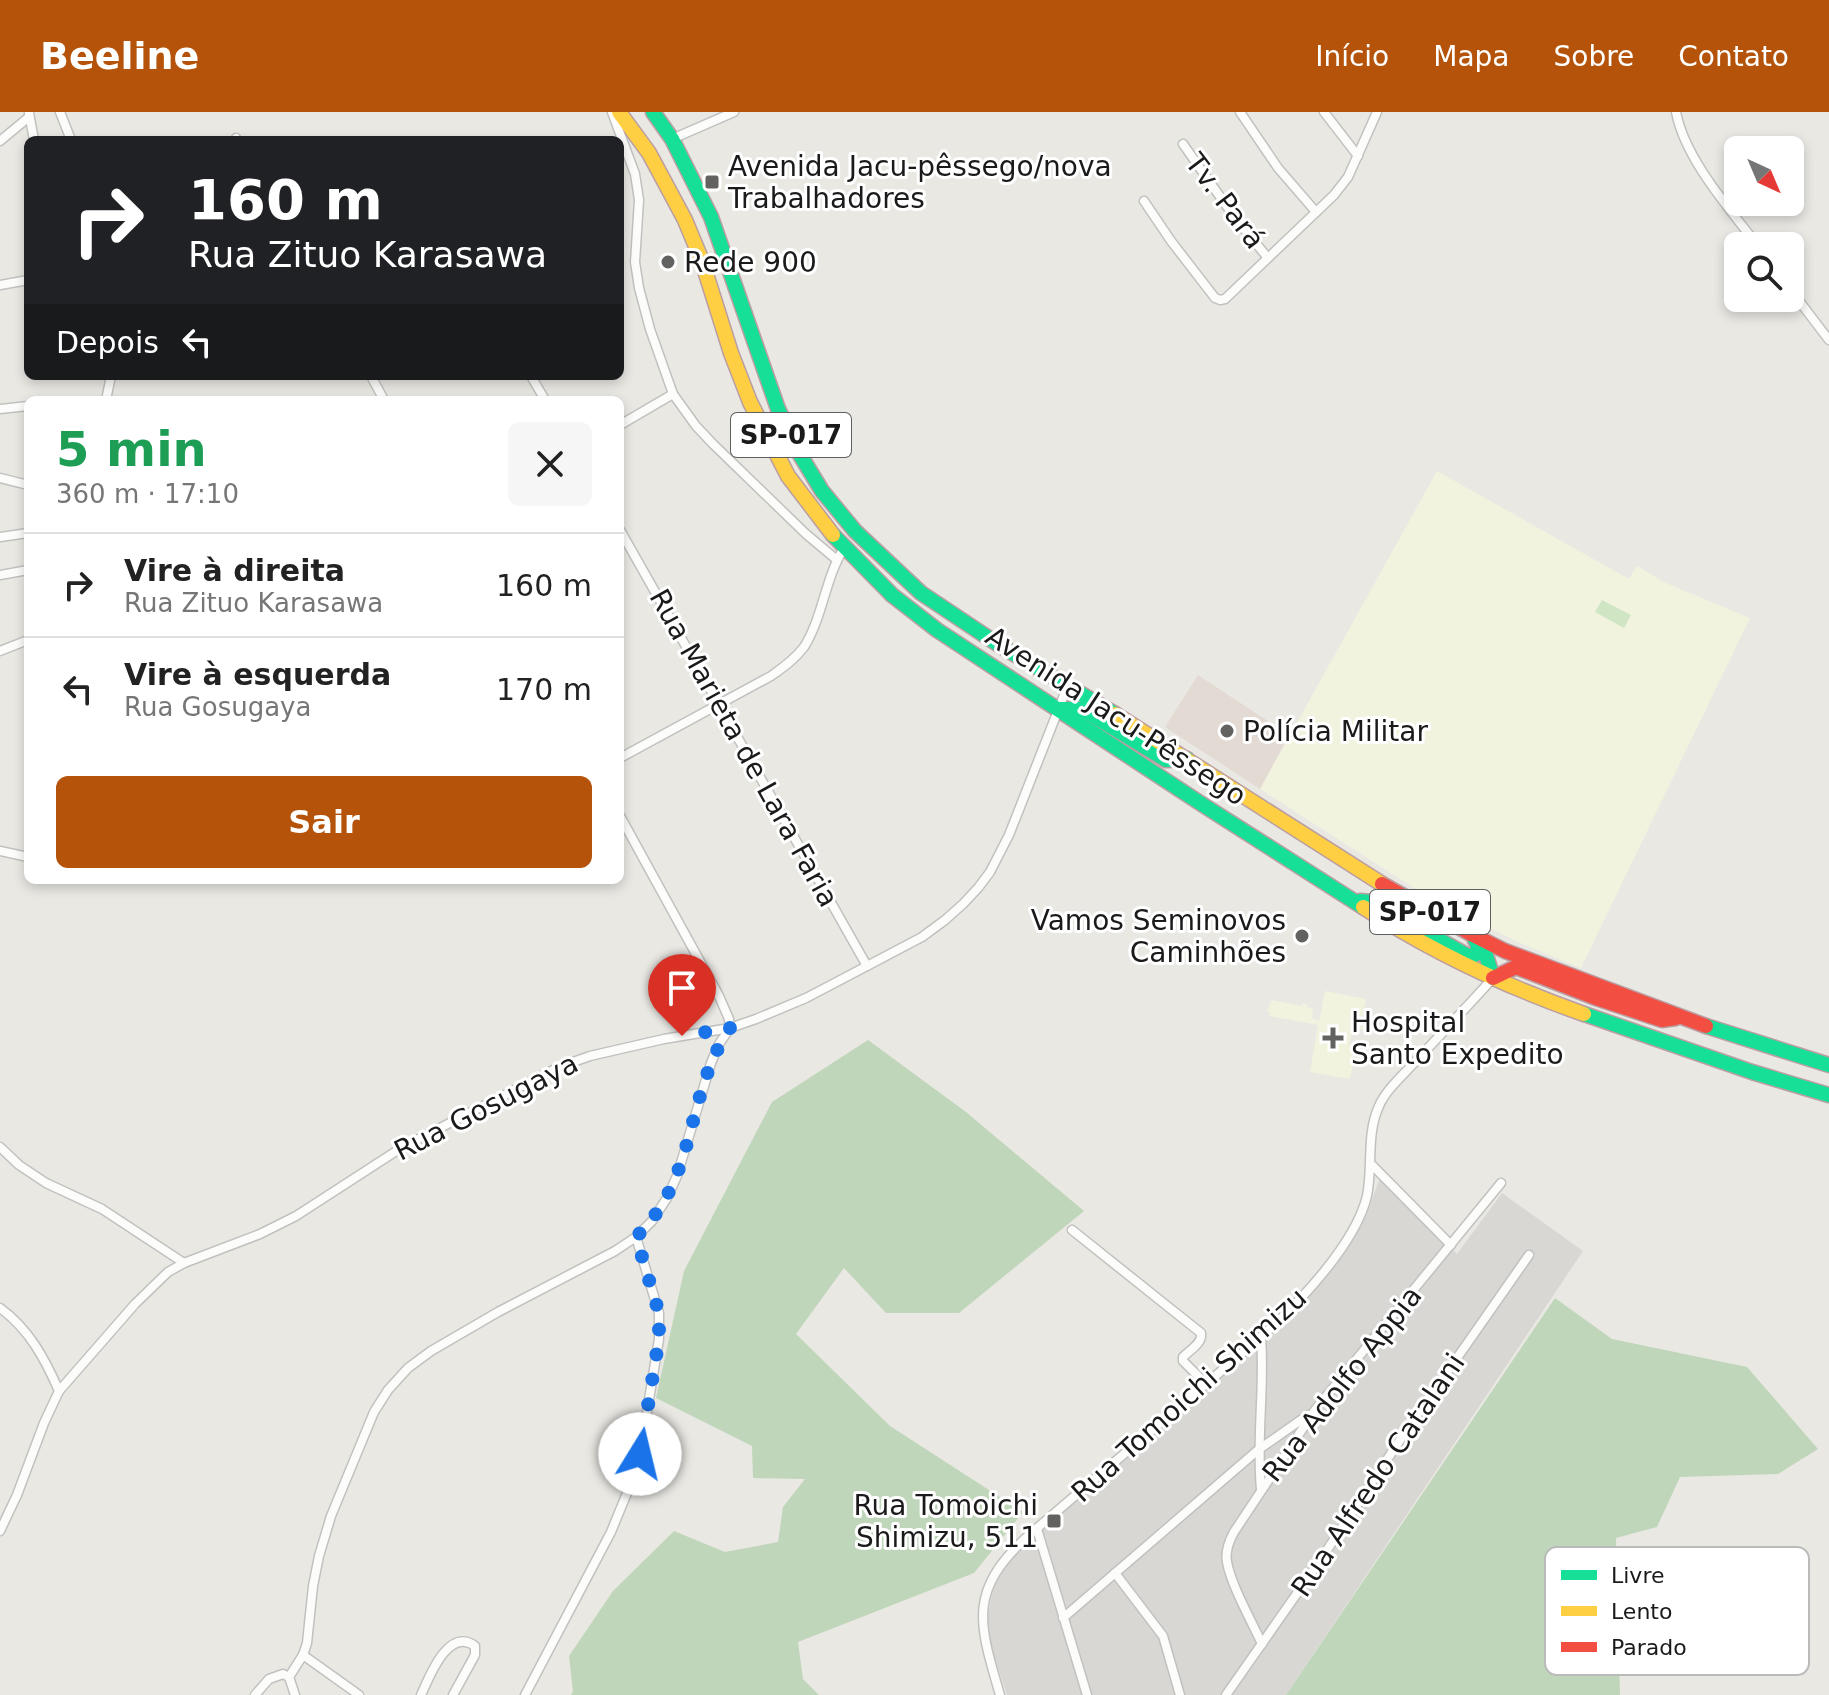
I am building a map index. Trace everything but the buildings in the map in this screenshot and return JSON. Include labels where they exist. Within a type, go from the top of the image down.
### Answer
[{"type":"highway","name":"Avenida Jacu-Pêssego","points":[[619,112],[649,153],[685,220],[750,402],[770,442],[788,476],[841,554],[961,645],[1057,709],[1352,900],[1425,943],[1519,990],[1710,1058],[1829,1095]]},
{"type":"highway","name":"Avenida Jacu-Pêssego","points":[[653,112],[672,139],[711,217],[778,409],[799,453],[822,491],[855,531],[921,593],[999,645],[1474,938],[1684,1017],[1829,1065]]},
{"type":"highway","points":[[961,645],[985,652],[1045,691],[1053,685],[1045,671]]},
{"type":"highway","points":[[1057,709],[1082,709],[1166,760],[1187,759]]},
{"type":"highway","points":[[1352,900],[1372,902],[1471,957],[1478,947],[1474,938]]},
{"type":"highway","points":[[1474,938],[1485,952],[1493,978],[1516,967],[1662,1020],[1684,1017]]},
{"type":"highway","points":[[1519,990],[1517,979],[1523,975],[1608,1007],[1628,1008]]},
{"type":"street","points":[[60,112],[69,136]]},
{"type":"street","points":[[612,112],[621,136]]},
{"type":"street","points":[[672,139],[734,112]]},
{"type":"street","points":[[1240,112],[1278,168],[1316,212]]},
{"type":"street","points":[[1324,112],[1358,156]]},
{"type":"street","points":[[1144,201],[1215,298],[1225,299],[1334,195],[1348,177],[1377,112]]},
{"type":"street","points":[[1676,112],[1686,144],[1747,232]]},
{"type":"street","points":[[29,114],[33,136]]},
{"type":"street","points":[[0,141],[29,114]]},
{"type":"street","points":[[624,144],[635,174],[639,200],[635,262],[639,288],[673,394],[713,444],[806,534],[841,554],[810,635],[798,655],[771,676],[624,756]]},
{"type":"street","name":"Tv. Pará","points":[[1183,144],[1235,218],[1268,258]]},
{"type":"street","points":[[0,285],[24,281]]},
{"type":"street","points":[[1804,307],[1829,340]]},
{"type":"street","points":[[624,423],[673,394]]},
{"type":"street","points":[[0,409],[24,406]]},
{"type":"street","points":[[0,478],[24,484]]},
{"type":"street","points":[[0,537],[24,534]]},
{"type":"street","name":"Rua Marieta de Lara Faria","points":[[624,537],[867,966]]},
{"type":"street","points":[[0,575],[24,571]]},
{"type":"street","points":[[0,651],[24,642]]},
{"type":"street","name":"Rua Gosugaya","points":[[0,1531],[59,1391],[135,1304],[168,1272],[284,1222],[401,1148],[559,1067],[615,1050],[730,1028],[806,998],[922,937],[945,920],[984,880],[1009,835],[1068,685]]},
{"type":"street","points":[[288,1676],[303,1655],[307,1643],[313,1586],[331,1516],[374,1412],[388,1390],[408,1368],[431,1351],[636,1237],[652,1221],[677,1176],[700,1094],[719,1044],[730,1028],[729,1019],[624,823]]},
{"type":"street","points":[[0,851],[24,856]]},
{"type":"street","name":"Rua Tomoichi Shimizu","points":[[1000,1695],[983,1627],[988,1589],[1001,1563],[1261,1337],[1306,1294],[1350,1233],[1364,1206],[1374,1120],[1380,1102],[1493,978]]},
{"type":"street","points":[[0,1147],[19,1165],[46,1183],[102,1209],[184,1263]]},
{"type":"street","points":[[1371,1164],[1451,1245]]},
{"type":"street","name":"Rua Adolfo Appia","points":[[1262,1644],[1231,1575],[1227,1553],[1234,1532],[1315,1410],[1501,1183]]},
{"type":"street","points":[[1072,1230],[1201,1333],[1200,1341],[1183,1357],[1185,1364],[1206,1384]]},
{"type":"street","points":[[525,1695],[611,1532],[640,1454],[659,1339],[659,1313],[636,1237]]},
{"type":"street","name":"Rua Alfredo Catalani","points":[[1226,1695],[1529,1255]]},
{"type":"street","points":[[0,1308],[23,1328],[50,1369],[59,1391]]},
{"type":"street","points":[[1261,1337],[1258,1450],[1261,1489]]},
{"type":"street","points":[[1063,1618],[1258,1450],[1315,1410]]},
{"type":"street","points":[[1037,1529],[1087,1695]]},
{"type":"street","points":[[1115,1573],[1163,1636],[1180,1695]]},
{"type":"street","points":[[421,1695],[437,1660],[445,1651],[461,1642],[471,1642],[475,1646],[475,1655],[453,1695]]},
{"type":"street","points":[[303,1655],[359,1695]]},
{"type":"street","points":[[255,1695],[269,1679],[276,1675],[288,1676]]},
{"type":"street","points":[[288,1676],[295,1695]]},
{"type":"shaded area","points":[[1437,471],[1629,579],[1637,566],[1666,583],[1750,618],[1581,968],[1518,942],[1428,897],[1260,789]]},
{"type":"shaded area","name":"Polícia Militar","points":[[1198,675],[1289,735],[1260,789],[1165,727]]},
{"type":"shaded area","name":"Hospital Santo Expedito","points":[[1325,991],[1366,999],[1362,1018],[1372,1020],[1370,1030],[1352,1028],[1349,1046],[1356,1048],[1350,1079],[1310,1072],[1318,1025],[1269,1016],[1270,1012],[1267,1011],[1272,1000],[1302,1006],[1303,1003],[1313,1008],[1312,1018],[1319,1021]]},
{"type":"shaded area","points":[[868,1040],[966,1112],[1084,1211],[959,1313],[886,1313],[844,1268],[796,1334],[890,1426],[1023,1512],[974,1573],[798,1642],[803,1679],[819,1695],[571,1695],[569,1656],[613,1591],[674,1531],[725,1552],[778,1542],[783,1507],[805,1479],[753,1478],[752,1446],[656,1398],[684,1271],[772,1102]]},
{"type":"shaded area","points":[[1380,1178],[1457,1254],[1502,1193],[1583,1251],[1286,1695],[1007,1695],[989,1640],[987,1620],[993,1590],[1003,1569],[1031,1539],[1310,1295],[1366,1216]]},
{"type":"shaded area","points":[[1555,1298],[1612,1339],[1747,1367],[1818,1449],[1778,1474],[1680,1477],[1657,1527],[1616,1538],[1616,1547],[1545,1547],[1545,1675],[1619,1675],[1620,1695],[1286,1695]]},
{"type":"green space","points":[[1602,600],[1631,615],[1624,628],[1595,612]]},
{"type":"traffic: fast","points":[[653,112],[672,139],[711,217],[778,409],[822,491],[855,531],[921,593],[999,645],[1115,714]]},
{"type":"traffic: fast","points":[[833,535],[892,595],[937,630],[1363,907]]},
{"type":"traffic: fast","points":[[1058,709],[1082,709],[1166,760],[1187,759]]},
{"type":"traffic: fast","points":[[1360,901],[1372,902],[1468,956],[1476,954],[1477,942]]},
{"type":"traffic: fast","points":[[1475,940],[1485,952],[1493,978]]},
{"type":"traffic: fast","points":[[1584,1014],[1829,1095]]},
{"type":"traffic: fast","points":[[1706,1026],[1829,1065]]},
{"type":"traffic: slow","points":[[619,112],[649,153],[685,220],[750,402],[788,476],[833,535]]},
{"type":"traffic: slow","points":[[1115,714],[1382,884]]},
{"type":"traffic: slow","points":[[1363,907],[1470,967],[1584,1014]]},
{"type":"traffic: jam","points":[[1382,884],[1505,951],[1706,1026]]},
{"type":"traffic: jam","points":[[1493,978],[1516,967],[1662,1020],[1676,1018]]},
{"type":"place","name":"Avenida Jacu-pêssego/nova Trabalhadores","points":[[712,182]]},
{"type":"place","name":"Rede 900","points":[[668,262]]},
{"type":"place","name":"Polícia Militar","points":[[1227,731]]},
{"type":"place","name":"Vamos Seminovos Caminhões","points":[[1302,936]]},
{"type":"place","name":"Hospital Santo Expedito","points":[[1333,1038]]},
{"type":"place","name":"Rua Tomoichi Shimizu, 511","points":[[1054,1521]]},
{"type":"route","points":[[640,1454],[659,1339],[659,1313],[636,1237],[652,1221],[677,1176],[711,1063],[730,1028],[682,1036]]}]
